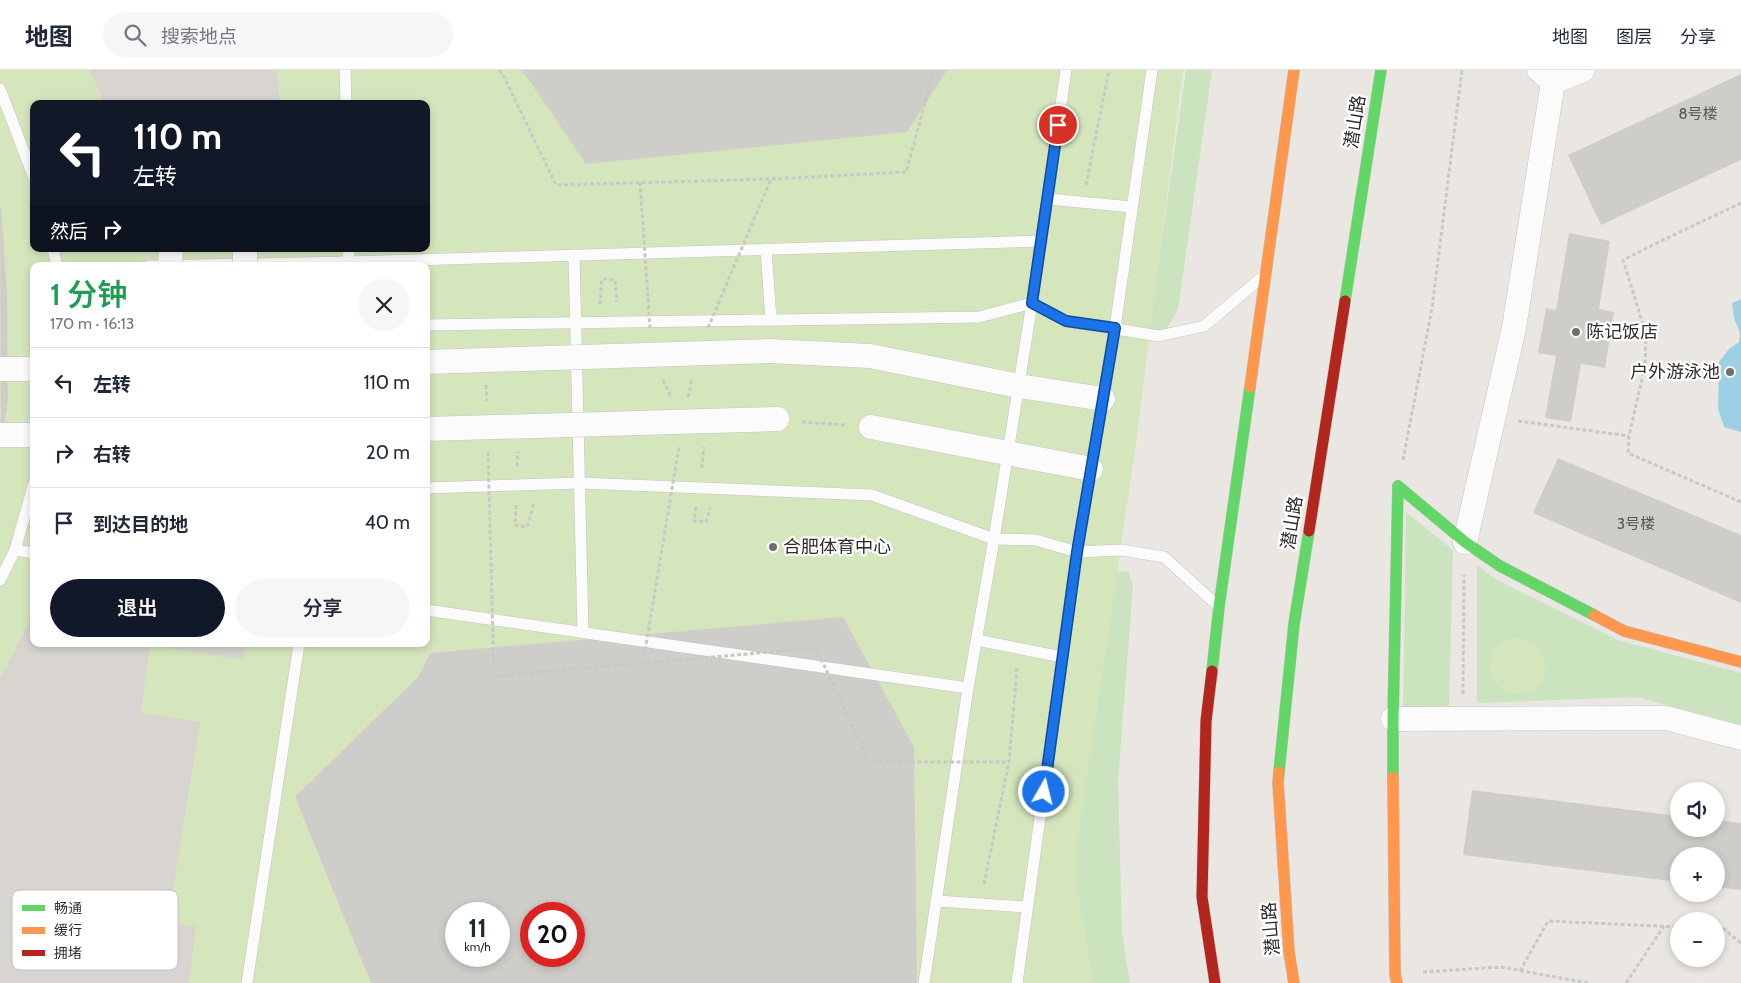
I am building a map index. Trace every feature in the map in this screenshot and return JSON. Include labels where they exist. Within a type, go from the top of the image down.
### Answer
[{"type":"main road","points":[[1215,983],[1202,897],[1206,721],[1219,607],[1294,70]]},
{"type":"main road","name":"潜山路","points":[[1294,983],[1289,952],[1278,783],[1294,624],[1380,70]]},
{"type":"main road","points":[[1398,486],[1465,542],[1518,577],[1624,631],[1741,662]]},
{"type":"main road","points":[[1396,978],[1393,719],[1398,486]]},
{"type":"street","points":[[1465,542],[1514,328],[1546,76],[1583,70]]},
{"type":"street","points":[[430,362],[769,351],[870,356],[1019,386],[1103,399]]},
{"type":"street","points":[[0,369],[30,369]]},
{"type":"street","points":[[430,429],[777,420]]},
{"type":"street","points":[[871,427],[1091,469]]},
{"type":"street","points":[[0,435],[30,436]]},
{"type":"street","points":[[1393,719],[1666,718],[1741,738]]},
{"type":"lane","points":[[345,70],[346,100]]},
{"type":"lane","points":[[924,983],[968,688],[1032,303],[1066,70]]},
{"type":"lane","points":[[1017,983],[1077,552],[1115,328],[1152,70]]},
{"type":"lane","points":[[0,89],[30,168]]},
{"type":"lane","points":[[1048,199],[1132,207]]},
{"type":"lane","points":[[399,262],[1041,241]]},
{"type":"lane","points":[[766,249],[771,320]]},
{"type":"lane","points":[[574,255],[583,632]]},
{"type":"lane","points":[[430,325],[979,317],[1032,303],[1066,321],[1159,336],[1204,326],[1266,275]]},
{"type":"lane","points":[[430,488],[580,483],[872,495],[994,539],[1036,540],[1077,552],[1122,550],[1164,557],[1219,607]]},
{"type":"lane","points":[[0,580],[15,550],[30,497]]},
{"type":"lane","points":[[15,550],[30,552]]},
{"type":"lane","points":[[430,611],[968,688]]},
{"type":"lane","points":[[977,640],[1062,657]]},
{"type":"lane","points":[[247,983],[299,647]]},
{"type":"lane","points":[[936,901],[1027,907]]},
{"type":"path","points":[[499,70],[556,185],[771,179],[906,172],[934,70]]},
{"type":"path","points":[[1082,203],[1109,70]]},
{"type":"path","points":[[1398,486],[1432,308],[1462,70]]},
{"type":"path","points":[[643,663],[683,422],[697,353],[771,179]]},
{"type":"path","points":[[640,182],[652,354],[683,422]]},
{"type":"path","points":[[1741,203],[1623,260],[1646,334],[1645,366],[1629,436],[1628,453],[1741,502]]},
{"type":"path","points":[[485,360],[494,676],[816,648],[869,762],[1009,762]]},
{"type":"path","points":[[1493,417],[1629,436]]},
{"type":"path","points":[[777,420],[871,427]]},
{"type":"path","points":[[1462,719],[1465,542]]},
{"type":"path","points":[[981,904],[1009,762],[1018,648]]},
{"type":"path","points":[[1520,971],[1548,921],[1670,926]]},
{"type":"path","points":[[1626,983],[1664,926]]},
{"type":"path","points":[[1725,930],[1741,943]]},
{"type":"path","points":[[1396,978],[1501,967],[1588,983]]},
{"type":"green space","name":"合肥体育中心","points":[[0,70],[1183,70],[1135,451],[1077,843],[1076,883],[1094,983],[0,983]]},
{"type":"green space","points":[[1186,70],[1212,70],[1178,310],[1163,335],[1142,333],[1155,288]]},
{"type":"green space","points":[[1406,512],[1453,550],[1449,707],[1403,709]]},
{"type":"green space","points":[[1477,565],[1497,580],[1618,640],[1741,673],[1741,725],[1637,697],[1477,703]]},
{"type":"green space","points":[[1128,571],[1133,585],[1118,783],[1122,933],[1130,983],[1029,983],[1115,572]]},
{"type":"green space","points":[[1518,638],[1529,640],[1538,646],[1544,655],[1546,666],[1544,677],[1538,686],[1529,692],[1518,694],[1507,692],[1498,686],[1492,677],[1490,666],[1492,655],[1498,646],[1507,640]]},
{"type":"shaded area","points":[[90,70],[277,70],[280,100],[102,100]]},
{"type":"shaded area","points":[[30,620],[30,647],[150,647],[141,713],[200,722],[173,890],[12,890],[12,970],[178,970],[178,924],[196,927],[189,983],[0,983],[0,679]]},
{"type":"shaded area","points":[[162,647],[245,647],[243,660]]},
{"type":"water","name":"户外游泳池","points":[[1741,299],[1741,432],[1724,427],[1718,409],[1719,362],[1729,349],[1739,342],[1740,333],[1734,318],[1732,303]]},
{"type":"building","points":[[520,70],[947,70],[907,132],[586,164],[527,77]]},
{"type":"building","points":[[1741,74],[1741,160],[1601,225],[1568,155]]},
{"type":"building","points":[[0,207],[7,293],[8,400],[1,443]]},
{"type":"building","name":"陈记饭店","points":[[1569,233],[1610,241],[1599,309],[1614,312],[1605,368],[1581,364],[1571,422],[1545,418],[1556,356],[1538,353],[1546,308],[1556,310]]},
{"type":"building","points":[[1558,458],[1741,535],[1741,603],[1533,513]]},
{"type":"building","points":[[843,617],[914,747],[917,983],[371,983],[295,797],[418,677],[430,653]]},
{"type":"building","points":[[1472,790],[1670,815],[1670,837],[1725,837],[1725,821],[1741,823],[1741,890],[1725,888],[1725,847],[1670,847],[1670,881],[1463,855]]},
{"type":"traffic: fast","points":[[1345,301],[1381,70]]},
{"type":"traffic: fast","points":[[1212,671],[1219,607],[1250,387]]},
{"type":"traffic: fast","points":[[1398,486],[1465,542],[1500,566],[1594,615]]},
{"type":"traffic: fast","points":[[1393,777],[1398,486]]},
{"type":"traffic: fast","points":[[1279,772],[1294,624],[1309,531]]},
{"type":"traffic: slow","points":[[1250,387],[1294,70]]},
{"type":"traffic: slow","points":[[1594,615],[1624,631],[1741,662]]},
{"type":"traffic: slow","points":[[1279,772],[1278,783],[1289,952],[1294,983]]},
{"type":"traffic: slow","points":[[1393,777],[1395,974],[1397,983]]},
{"type":"traffic: jam","points":[[1309,531],[1345,301]]},
{"type":"traffic: jam","points":[[1212,671],[1206,721],[1202,897],[1215,983]]},
{"type":"place","name":"陈记饭店","points":[[1576,332]]},
{"type":"place","name":"户外游泳池","points":[[1730,372]]},
{"type":"place","name":"合肥体育中心","points":[[773,547]]},
{"type":"route","points":[[1044,792],[1077,552],[1115,328],[1066,321],[1032,303],[1058,125]]}]
